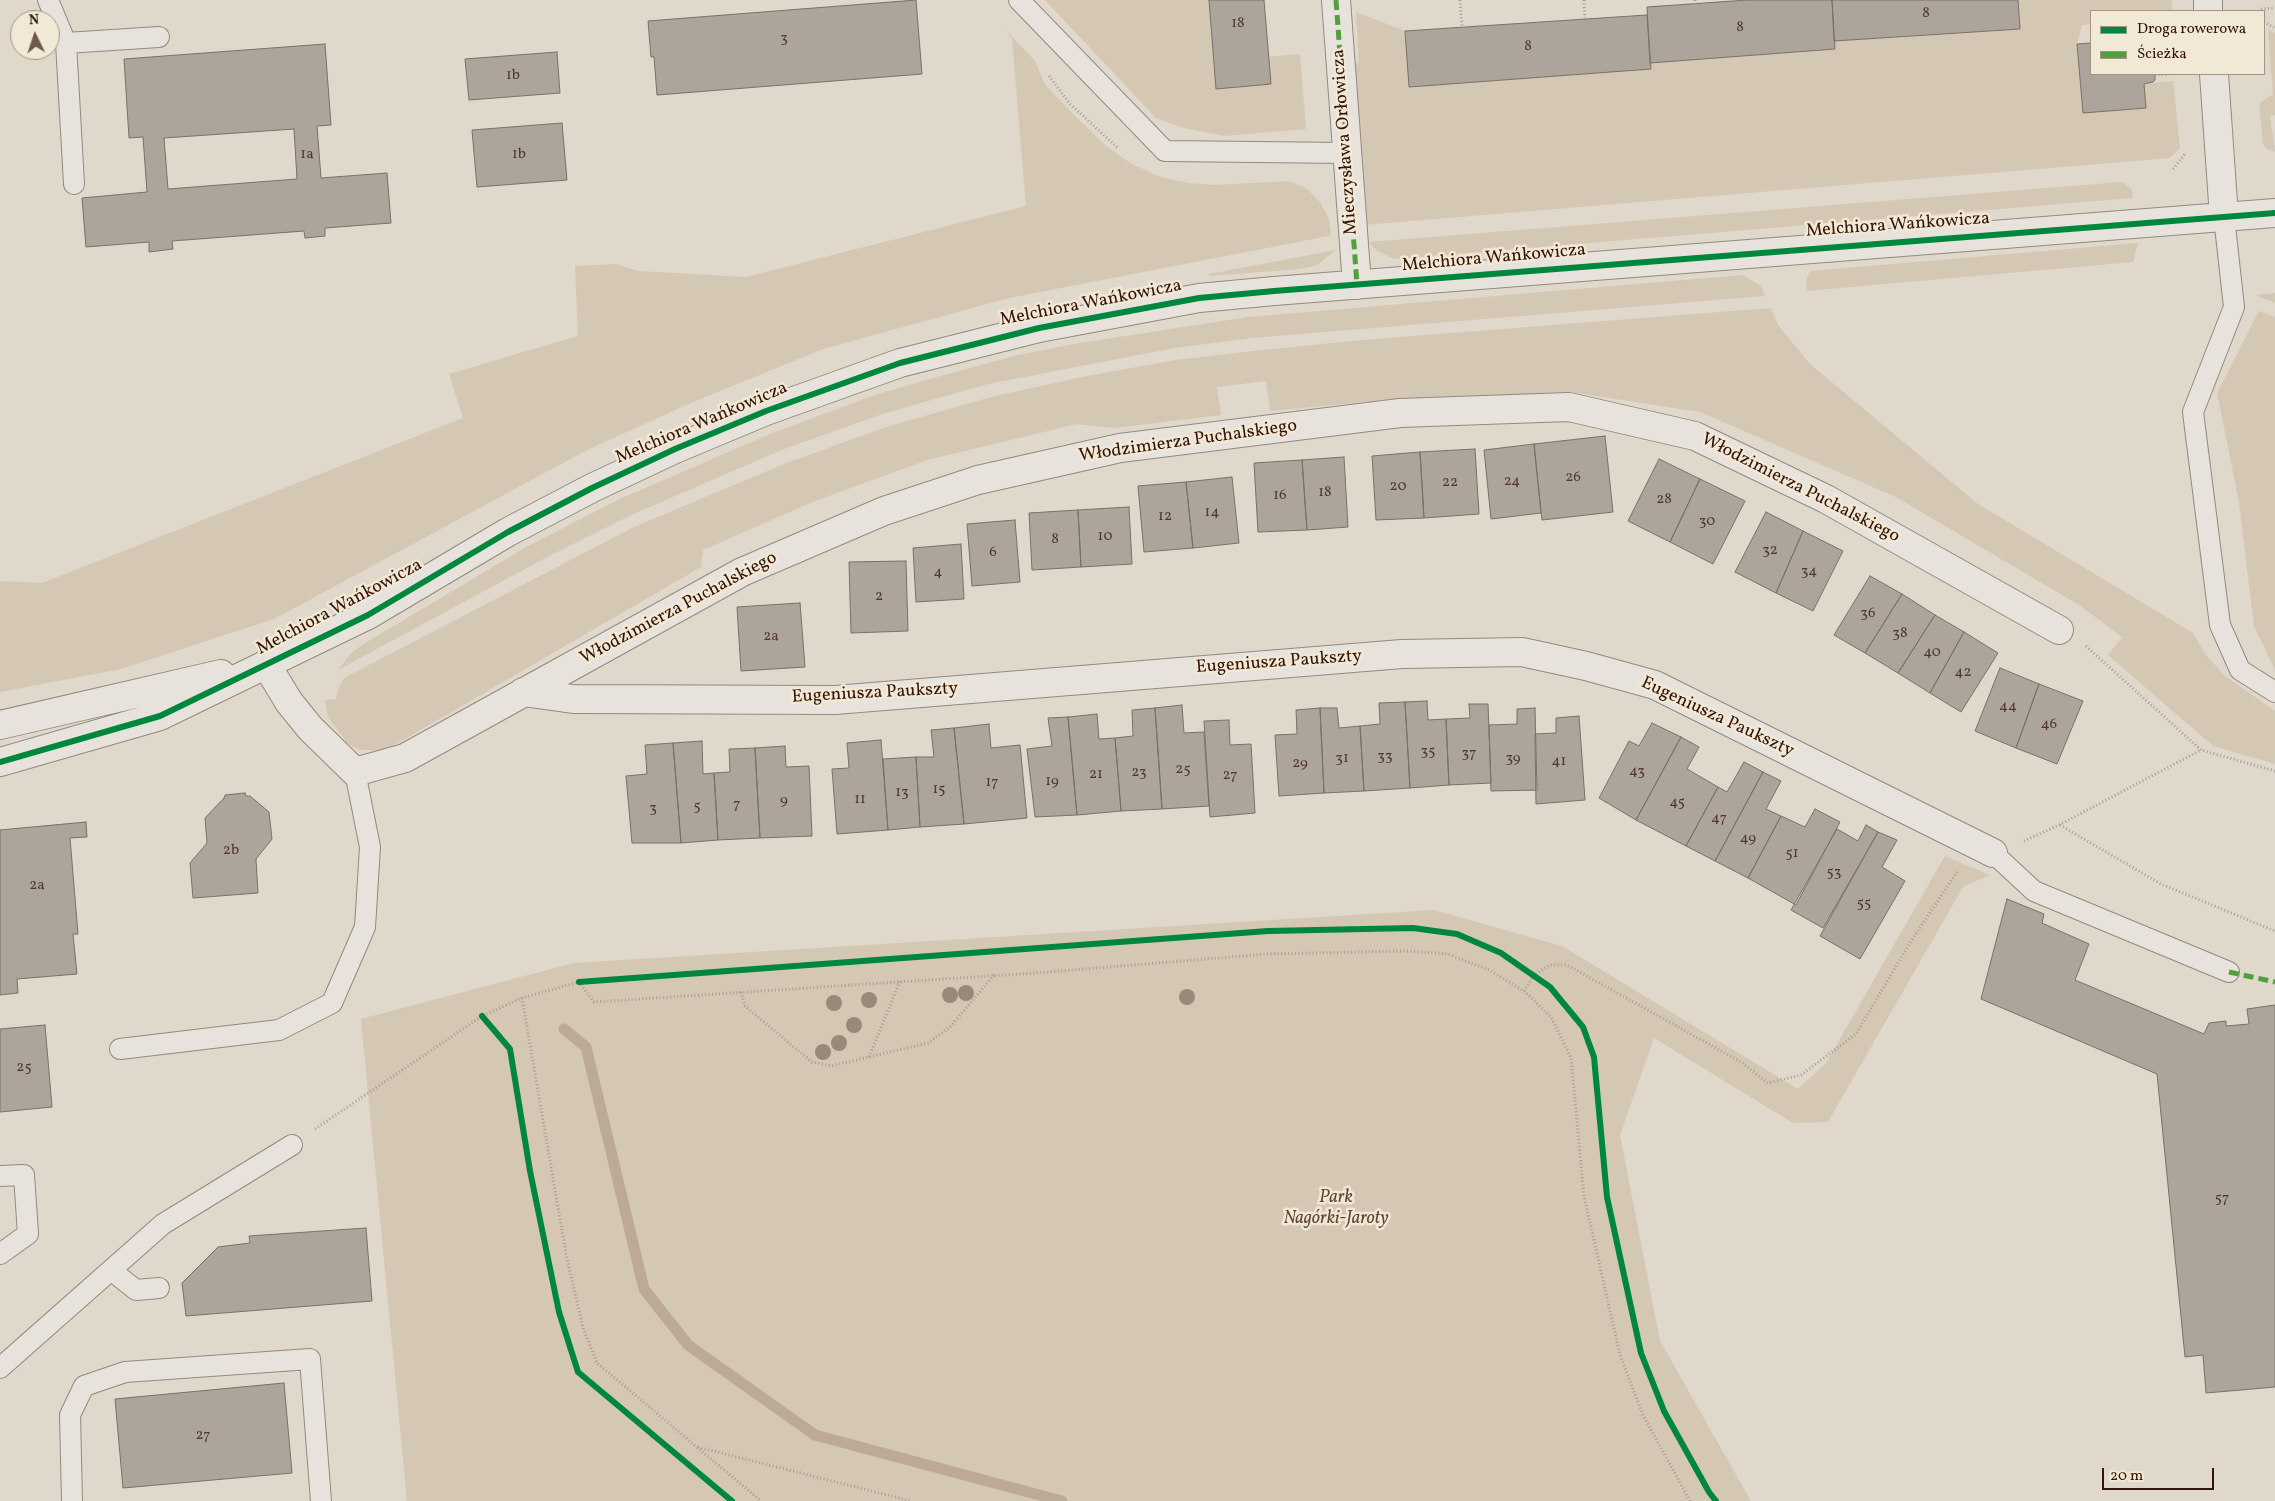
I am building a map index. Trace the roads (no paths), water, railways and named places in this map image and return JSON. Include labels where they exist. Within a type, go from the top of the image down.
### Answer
[{"type":"street","name":"Mieczysława Orłowicza","points":[[1336,0],[1357,285]]},
{"type":"street","points":[[2214,75],[2224,217]]},
{"type":"street","name":"Melchiora Wańkowicza","points":[[0,762],[160,716],[368,615],[508,532],[592,488],[711,434],[842,383],[959,347],[1123,311],[1199,298],[2275,213]]},
{"type":"street","name":"Włodzimierza Puchalskiego","points":[[355,772],[405,758],[742,572],[884,511],[978,480],[1120,448],[1400,413],[1569,407],[1695,436],[1826,499],[2059,630]]},
{"type":"street","name":"Eugeniusza Paukszty","points":[[523,692],[573,699],[835,700],[1402,654],[1522,652],[1586,666],[1655,685],[1992,853]]},
{"type":"street","points":[[266,664],[289,702],[310,728],[355,772]]},
{"type":"street","name":"Melchiora Wańkowicza","points":[[0,725],[266,664]]},
{"type":"lane","points":[[48,0],[66,43],[74,184]]},
{"type":"lane","points":[[1019,0],[1165,151],[1346,153]]},
{"type":"lane","points":[[66,43],[159,37]]},
{"type":"lane","points":[[2224,217],[2234,307],[2193,412],[2220,625],[2240,670],[2275,692]]},
{"type":"lane","points":[[120,1049],[279,1030],[332,1003],[365,927],[370,847],[355,772]]},
{"type":"lane","points":[[1992,853],[2034,891],[2229,972]]},
{"type":"lane","points":[[0,1368],[163,1224],[292,1145]]},
{"type":"lane","points":[[0,1176],[24,1175],[28,1234],[0,1254]]},
{"type":"lane","points":[[112,1271],[136,1290],[159,1288]]},
{"type":"lane","points":[[72,1501],[70,1415],[84,1386],[125,1372],[310,1359],[321,1501]]},
{"type":"waterway","points":[[564,1029],[586,1047],[644,1289],[688,1345],[815,1435],[1062,1501]]},
{"type":"park label","name":"Park Nagórki-Jaroty","points":[[1336,1209]]}]
